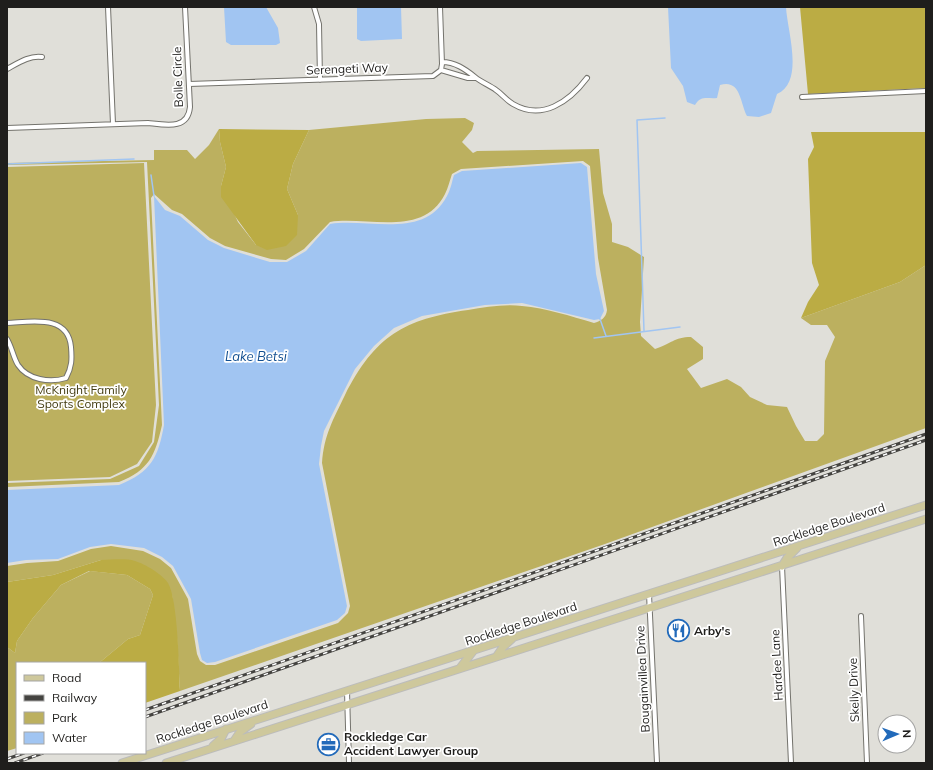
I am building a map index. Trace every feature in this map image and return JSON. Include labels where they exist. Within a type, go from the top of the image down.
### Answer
[{"type":"main road","name":"Rockledge Boulevard","points":[[122,763],[926,505]]},
{"type":"main road","name":"Rockledge Boulevard","points":[[166,763],[926,519]]},
{"type":"main road","points":[[782,566],[786,558],[799,546]]},
{"type":"main road","points":[[496,657],[499,652],[514,638]]},
{"type":"main road","points":[[459,669],[474,650]]},
{"type":"main road","points":[[234,741],[240,732],[256,720]]},
{"type":"main road","points":[[210,749],[221,739],[226,729]]},
{"type":"street","points":[[108,7],[113,124]]},
{"type":"street","name":"Bolle Circle","points":[[7,128],[148,123],[179,124],[184,121],[189,115],[186,7]]},
{"type":"street","points":[[314,7],[319,24],[320,80]]},
{"type":"street","points":[[440,7],[441,70],[468,78],[475,78]]},
{"type":"street","points":[[7,69],[28,58],[36,56],[42,58]]},
{"type":"street","points":[[442,62],[471,72],[475,78],[498,91],[513,104],[525,109],[540,111],[556,106],[569,99],[586,78]]},
{"type":"street","name":"Serengeti Way","points":[[189,84],[433,76],[441,70]]},
{"type":"street","points":[[802,96],[926,91]]},
{"type":"street","points":[[7,323],[46,322],[54,323],[63,328],[70,339],[71,368],[66,378],[56,381],[41,379],[26,374],[18,364],[7,339]]},
{"type":"street","name":"Hardee Lane","points":[[782,566],[791,763]]},
{"type":"street","name":"Bougainvillea Drive","points":[[649,594],[657,763]]},
{"type":"street","name":"Skelly Drive","points":[[861,616],[867,763]]},
{"type":"street","points":[[347,691],[349,763]]},
{"type":"green space","points":[[465,118],[474,123],[472,130],[462,142],[473,153],[477,151],[599,149],[603,193],[612,224],[612,242],[628,247],[644,257],[640,322],[641,336],[655,349],[676,339],[691,337],[703,347],[703,359],[687,369],[701,388],[727,379],[741,387],[750,397],[767,405],[787,407],[805,441],[817,441],[824,434],[825,361],[835,337],[827,325],[811,325],[801,318],[900,282],[926,265],[926,428],[605,544],[180,691],[177,638],[172,595],[101,560],[53,575],[7,582],[7,566],[58,561],[91,549],[111,546],[143,551],[160,559],[171,568],[188,599],[197,654],[200,661],[206,665],[215,665],[338,623],[348,613],[350,606],[322,463],[323,453],[330,428],[345,395],[356,375],[368,358],[380,345],[409,325],[446,314],[488,307],[515,305],[549,310],[594,323],[603,319],[607,310],[598,258],[590,166],[583,161],[461,169],[452,174],[445,194],[435,208],[423,216],[409,221],[330,222],[304,249],[286,260],[271,259],[225,246],[210,238],[182,214],[172,210],[154,194],[151,198],[162,425],[157,445],[149,461],[137,472],[119,482],[7,487],[7,483],[110,479],[139,466],[154,442],[159,405],[147,162],[7,165],[7,163],[154,160],[154,150],[187,150],[195,159],[209,145],[219,129],[220,142],[226,167],[221,186],[238,222],[256,245],[298,215],[287,189],[293,164],[309,130],[426,119]]},
{"type":"green space","name":"McKnight Family Sports Complex","points":[[144,163],[156,405],[152,442],[137,464],[110,477],[7,481],[7,167]]},
{"type":"green space","points":[[90,571],[127,575],[150,589],[153,595],[140,635],[128,639],[100,662],[16,662],[16,748],[7,751],[7,647],[15,653],[17,641],[33,618],[61,585]]},
{"type":"shaded area","points":[[800,7],[926,7],[926,88],[808,94]]},
{"type":"shaded area","points":[[219,129],[309,130],[293,164],[287,189],[298,215],[297,235],[286,246],[267,250],[256,245],[221,197],[221,186],[226,167],[220,142]]},
{"type":"shaded area","points":[[811,132],[926,132],[926,265],[900,282],[801,318],[808,302],[819,285],[812,263],[808,159],[814,147]]},
{"type":"shaded area","points":[[122,559],[144,564],[162,576],[168,583],[174,604],[180,691],[146,703],[146,662],[100,662],[128,639],[140,635],[153,595],[150,589],[127,575],[89,571],[61,585],[33,618],[17,641],[15,653],[7,647],[7,582],[53,575],[101,560]]},
{"type":"water","points":[[224,7],[266,7],[278,28],[280,43],[276,45],[231,45],[226,42]]},
{"type":"water","points":[[357,7],[401,7],[402,39],[361,41],[357,39]]},
{"type":"water","points":[[668,7],[786,7],[791,41],[792,67],[790,79],[785,88],[777,94],[771,113],[759,117],[747,116],[739,93],[732,85],[727,84],[720,85],[717,98],[704,98],[695,105],[687,102],[683,86],[671,68]]},
{"type":"water","name":"Lake Betsi","points":[[581,163],[587,167],[596,274],[604,311],[600,319],[594,320],[522,303],[485,305],[422,316],[394,328],[374,346],[355,369],[324,431],[319,464],[347,606],[345,613],[337,620],[215,662],[207,663],[202,660],[200,653],[191,599],[173,566],[162,557],[144,548],[111,544],[90,547],[58,559],[26,560],[7,563],[7,490],[119,485],[139,475],[146,469],[156,455],[164,425],[154,196],[165,210],[180,216],[208,240],[224,248],[270,262],[287,262],[306,251],[330,224],[410,223],[424,218],[437,210],[447,196],[454,175],[462,171]]},
{"type":"waterway","points":[[644,331],[637,120],[665,118]]},
{"type":"waterway","points":[[7,164],[134,159]]},
{"type":"waterway","points":[[151,175],[154,196]]},
{"type":"waterway","points":[[600,319],[606,336]]},
{"type":"waterway","points":[[594,338],[680,327]]},
{"type":"railway","points":[[146,710],[926,434]]},
{"type":"railway","points":[[146,717],[926,440]]},
{"type":"railway","points":[[7,759],[21,754]]},
{"type":"railway","points":[[15,763],[40,754]]},
{"type":"place","name":"Arby's","points":[[679,631]]},
{"type":"place","name":"Rockledge Car Accident Lawyer Group","points":[[329,744]]}]
